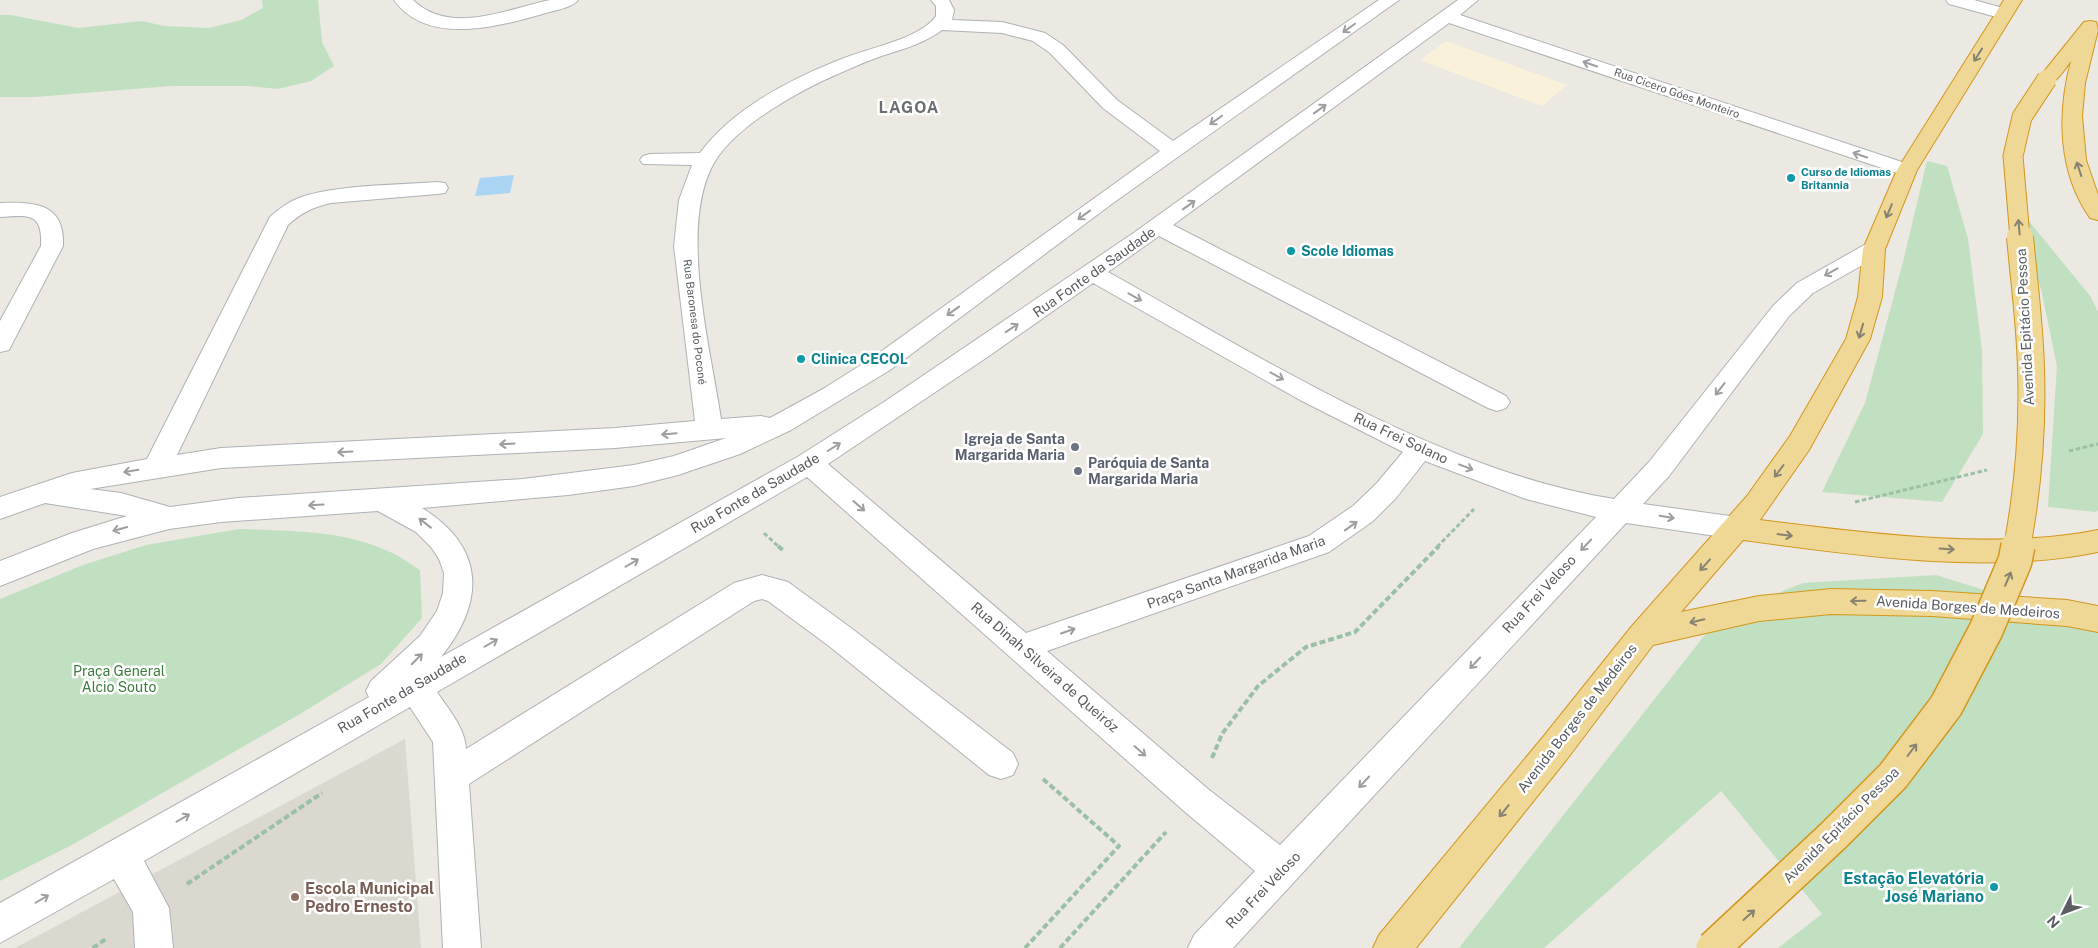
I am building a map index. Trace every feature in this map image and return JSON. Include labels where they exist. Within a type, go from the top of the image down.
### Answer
[{"type":"highway","points":[[1643,635],[1737,528],[1800,443],[1858,339],[1870,297],[1874,249],[1906,170],[2008,7]]},
{"type":"highway","points":[[2094,18],[2073,100],[2074,152],[2089,200],[2098,213]]},
{"type":"highway","name":"Avenida Epitácio Pessoa","points":[[1713,948],[1833,836],[1893,776],[1946,706],[1986,630],[2015,561],[2024,509],[2030,437],[2031,369],[2012,156],[2022,117],[2047,79],[2094,18]]},
{"type":"highway","points":[[1737,528],[1845,542],[1990,552],[2055,550],[2098,540]]},
{"type":"highway","name":"Avenida Borges de Medeiros","points":[[1392,948],[1555,748],[1643,635],[1725,614],[1798,603],[1864,600],[2067,613],[2098,619]]},
{"type":"street","points":[[403,0],[409,9],[431,21],[468,22],[516,16],[569,0]]},
{"type":"street","points":[[938,25],[946,12],[944,4],[940,0]]},
{"type":"street","points":[[0,574],[88,538],[124,527],[169,518],[224,510],[382,501],[584,484],[677,466],[724,450],[787,421],[914,340],[1172,150],[1390,0]]},
{"type":"street","name":"Rua Fonte da Saudade","points":[[0,924],[326,736],[809,463],[879,418],[1159,227],[1470,0]]},
{"type":"street","points":[[1955,0],[2008,7]]},
{"type":"street","name":"Rua Cicero Góes Monteiro","points":[[1447,16],[1906,170]]},
{"type":"street","name":"Rua Baronesa do Poconé","points":[[709,430],[686,260],[688,210],[695,182],[706,160],[718,143],[737,126],[781,94],[834,69],[923,34],[938,25],[1006,27],[1040,38],[1065,57],[1078,75],[1102,98],[1134,124],[1172,150]]},
{"type":"street","points":[[650,160],[706,160]]},
{"type":"street","points":[[157,467],[278,222],[290,211],[307,202],[331,197],[437,188]]},
{"type":"street","points":[[0,210],[33,210],[44,215],[52,223],[54,232],[52,246],[0,344]]},
{"type":"street","points":[[1159,227],[1497,402]]},
{"type":"street","name":"Rua Frei Veloso","points":[[1207,948],[1658,469],[1781,311],[1805,288],[1874,249]]},
{"type":"street","name":"Rua Frei Solano","points":[[1092,273],[1317,397],[1420,449],[1537,492],[1619,509],[1737,528]]},
{"type":"street","points":[[0,508],[72,483],[157,467],[220,458],[615,438],[787,421]]},
{"type":"street","name":"Praça Santa Margarida Maria","points":[[1022,647],[1319,544],[1342,532],[1362,517],[1393,484],[1420,449]]},
{"type":"street","name":"Rua Dinah Silveira de Queiróz","points":[[809,463],[1196,800],[1282,870]]},
{"type":"street","points":[[38,494],[121,504],[169,518]]},
{"type":"street","points":[[326,736],[384,690],[437,640],[451,618],[458,598],[460,574],[454,555],[441,536],[420,519],[382,501]]},
{"type":"street","points":[[452,776],[745,592],[762,587],[777,591],[801,608],[1001,764]]},
{"type":"street","points":[[415,686],[449,740],[462,948]]},
{"type":"street","points":[[120,855],[152,908],[154,948]]},
{"type":"path","points":[[1025,948],[1119,846]]},
{"type":"shaded area","points":[[1446,41],[1567,85],[1542,106],[1420,60]]},
{"type":"shaded area","points":[[405,739],[421,948],[15,948]]},
{"type":"green space","points":[[262,0],[318,0],[322,42],[334,66],[311,81],[278,89],[250,86],[171,86],[35,97],[0,97],[0,15],[11,15],[78,28],[142,21],[164,26],[209,28],[241,20],[263,8]]},
{"type":"green space","points":[[1927,161],[1947,166],[1968,239],[1982,350],[1983,434],[1942,502],[1822,492],[1865,403],[1903,262]]},
{"type":"green space","points":[[2010,198],[2091,297],[2098,312],[2098,510],[2096,512],[2048,507],[2057,366],[2041,289]]},
{"type":"green space","name":"Praça General Alcio Souto","points":[[239,529],[296,531],[354,539],[394,554],[420,570],[422,618],[381,664],[300,714],[70,846],[0,881],[0,599],[83,565],[146,545]]},
{"type":"green space","points":[[1936,575],[2098,626],[2098,948],[1778,948],[1822,914],[1721,791],[1544,948],[1459,948],[1719,617],[1803,583]]},
{"type":"water","points":[[514,175],[510,193],[475,196],[480,178]]},
{"type":"place","name":"Curso de Idiomas Britannia","points":[[1791,178]]},
{"type":"place","name":"Scole Idiomas","points":[[1291,251]]},
{"type":"place","name":"Clinica CECOL","points":[[801,359]]},
{"type":"place","name":"Igreja de Santa Margarida Maria","points":[[1075,447]]},
{"type":"place","name":"Paróquia de Santa Margarida Maria","points":[[1078,471]]},
{"type":"place","name":"Estação Elevatória José Mariano","points":[[1994,887]]},
{"type":"place","name":"Escola Municipal Pedro Ernesto","points":[[295,897]]},
{"type":"district","name":"LAGOA","points":[[909,107]]}]
